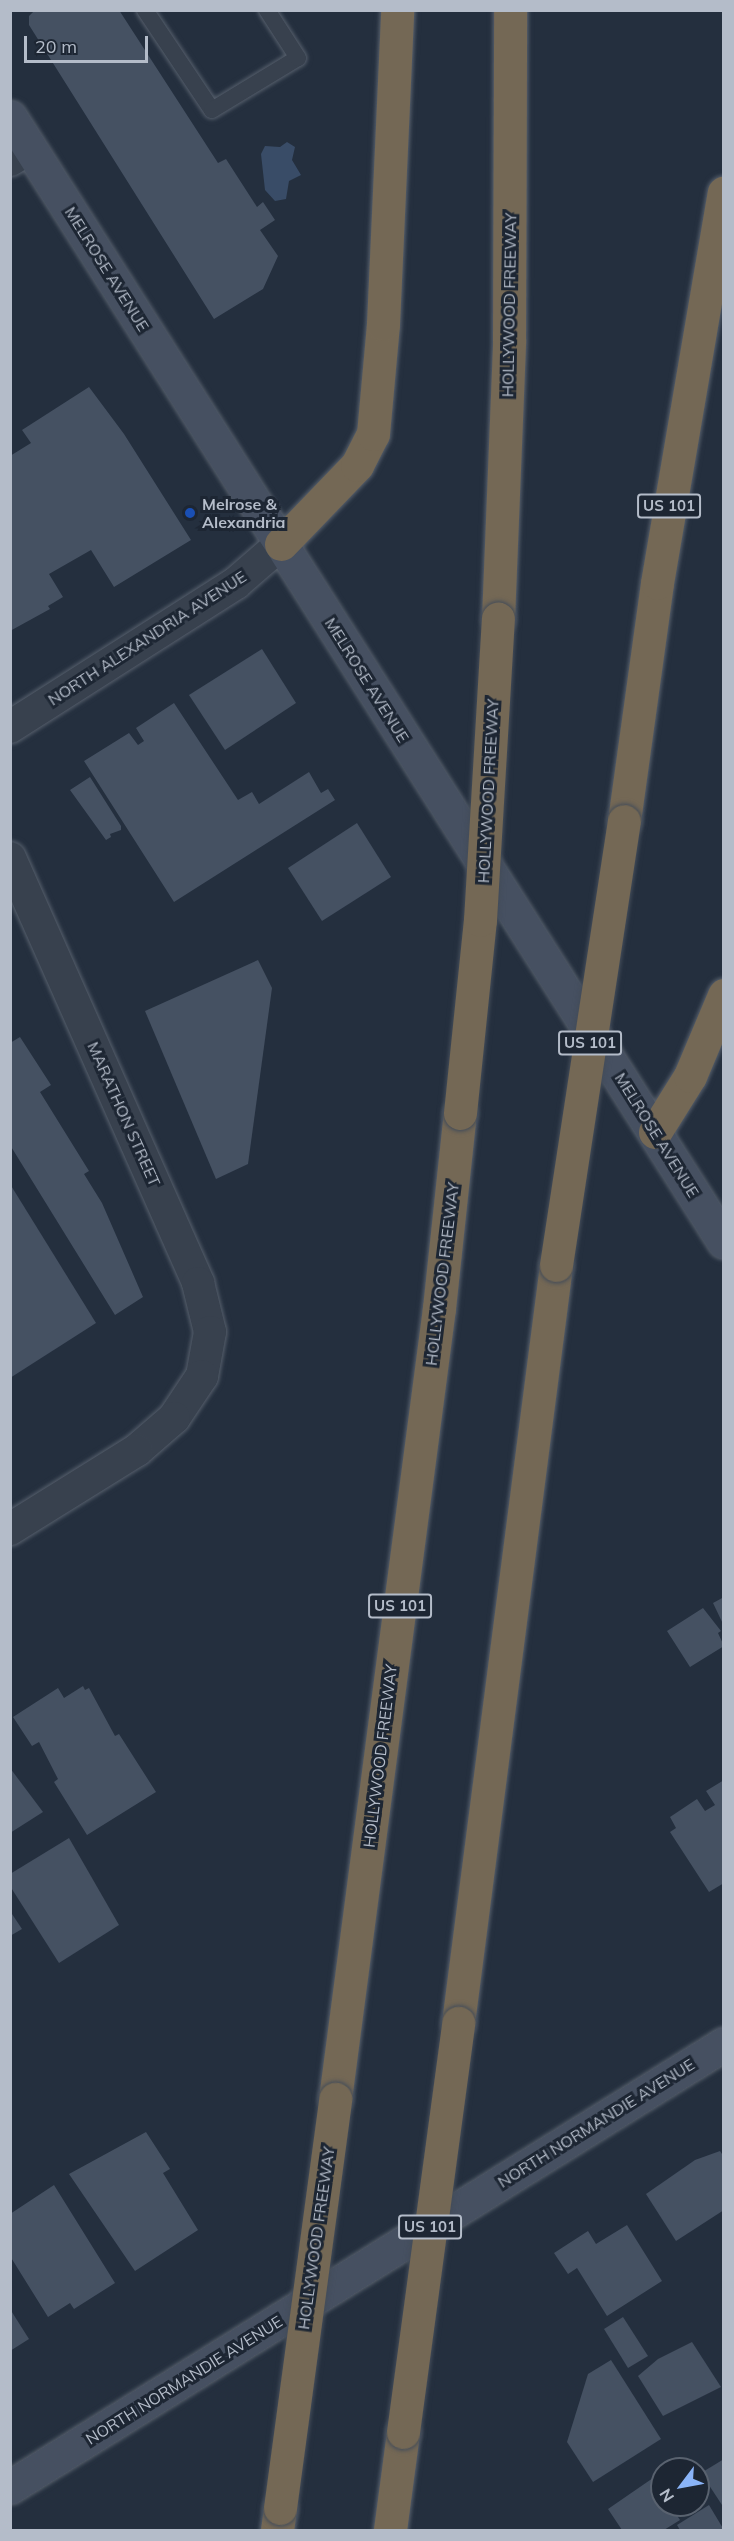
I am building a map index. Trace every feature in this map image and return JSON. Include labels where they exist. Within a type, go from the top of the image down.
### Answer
[{"type":"highway","points":[[281,544],[357,465],[373,434],[384,324],[398,10]]},
{"type":"highway","name":"HOLLYWOOD FREEWAY","points":[[278,2519],[439,1308],[480,920],[498,619],[509,340],[510,10]]},
{"type":"highway","name":"US 101","points":[[390,2530],[556,1265],[624,821],[657,583],[723,193]]},
{"type":"highway","points":[[655,1132],[690,1076],[723,995]]},
{"type":"main road","name":"MELROSE AVENUE","points":[[10,117],[20,154],[281,544],[721,1233]]},
{"type":"main road","name":"NORTH NORMANDIE AVENUE","points":[[10,2487],[723,2044]]},
{"type":"street","name":"NORTH ALEXANDRIA AVENUE","points":[[10,727],[236,583],[281,544]]},
{"type":"street","name":"MARATHON STREET","points":[[10,858],[198,1283],[210,1332],[202,1376],[174,1418],[137,1450],[10,1529]]},
{"type":"lane","points":[[145,10],[212,110],[298,58],[267,10]]},
{"type":"water","points":[[287,142],[295,147],[292,160],[301,175],[289,181],[286,199],[275,201],[265,190],[261,154],[265,146],[280,147]]},
{"type":"building","points":[[35,10],[119,10],[218,163],[226,159],[257,207],[263,202],[275,220],[260,230],[278,256],[263,289],[214,319],[29,25],[29,16]]},
{"type":"building","points":[[89,387],[124,434],[191,540],[114,587],[91,550],[49,574],[63,597],[48,606],[50,609],[10,631],[10,456],[31,443],[22,430]]},
{"type":"building","points":[[262,649],[296,703],[225,750],[189,695]]},
{"type":"building","points":[[174,703],[238,800],[252,792],[259,804],[309,772],[321,793],[328,789],[335,800],[174,902],[84,761],[129,733],[138,745],[144,741],[136,728]]},
{"type":"building","points":[[90,777],[121,826],[121,830],[110,834],[111,837],[106,840],[70,790]]},
{"type":"building","points":[[357,823],[391,877],[322,921],[288,868]]},
{"type":"building","points":[[258,960],[272,988],[248,1164],[216,1179],[145,1011]]},
{"type":"building","points":[[20,1037],[51,1085],[40,1092],[89,1171],[84,1174],[102,1203],[143,1297],[115,1315],[10,1145],[10,1043]]},
{"type":"building","points":[[10,1184],[96,1323],[10,1378]]},
{"type":"building","points":[[724,1597],[724,1626],[713,1603]]},
{"type":"building","points":[[703,1608],[721,1631],[718,1633],[724,1646],[690,1667],[667,1631]]},
{"type":"building","points":[[83,1686],[85,1690],[89,1688],[115,1736],[119,1734],[156,1792],[87,1835],[54,1782],[58,1779],[39,1742],[32,1746],[13,1717],[58,1688],[64,1698]]},
{"type":"building","points":[[10,1768],[43,1812],[10,1833]]},
{"type":"building","points":[[724,1780],[724,1883],[709,1892],[670,1832],[676,1828],[670,1817],[697,1799],[705,1811],[715,1805],[706,1791]]},
{"type":"building","points":[[69,1838],[119,1925],[59,1963],[10,1886],[10,1874]]},
{"type":"building","points":[[10,1911],[22,1929],[10,1936]]},
{"type":"building","points":[[146,2132],[170,2169],[163,2173],[198,2230],[135,2271],[69,2174]]},
{"type":"building","points":[[720,2151],[724,2157],[724,2210],[676,2241],[646,2194],[695,2160]]},
{"type":"building","points":[[54,2185],[115,2283],[74,2309],[70,2303],[48,2317],[10,2256],[10,2214]]},
{"type":"building","points":[[627,2225],[662,2281],[607,2316],[577,2268],[568,2274],[554,2253],[588,2231],[596,2244]]},
{"type":"building","points":[[10,2309],[29,2339],[10,2351]]},
{"type":"building","points":[[623,2317],[648,2356],[628,2368],[604,2329]]},
{"type":"building","points":[[692,2342],[721,2387],[663,2416],[638,2376],[658,2359]]},
{"type":"building","points":[[611,2360],[661,2439],[593,2482],[567,2442],[588,2374]]},
{"type":"building","points":[[724,2459],[724,2508],[710,2487],[710,2468]]},
{"type":"building","points":[[650,2480],[650,2517],[678,2517],[680,2520],[664,2530],[622,2530],[608,2509]]},
{"type":"building","points":[[710,2507],[724,2530],[680,2530],[677,2525],[690,2517],[710,2517]]},
{"type":"place","name":"Melrose & Alexandria","points":[[190,513]]}]
